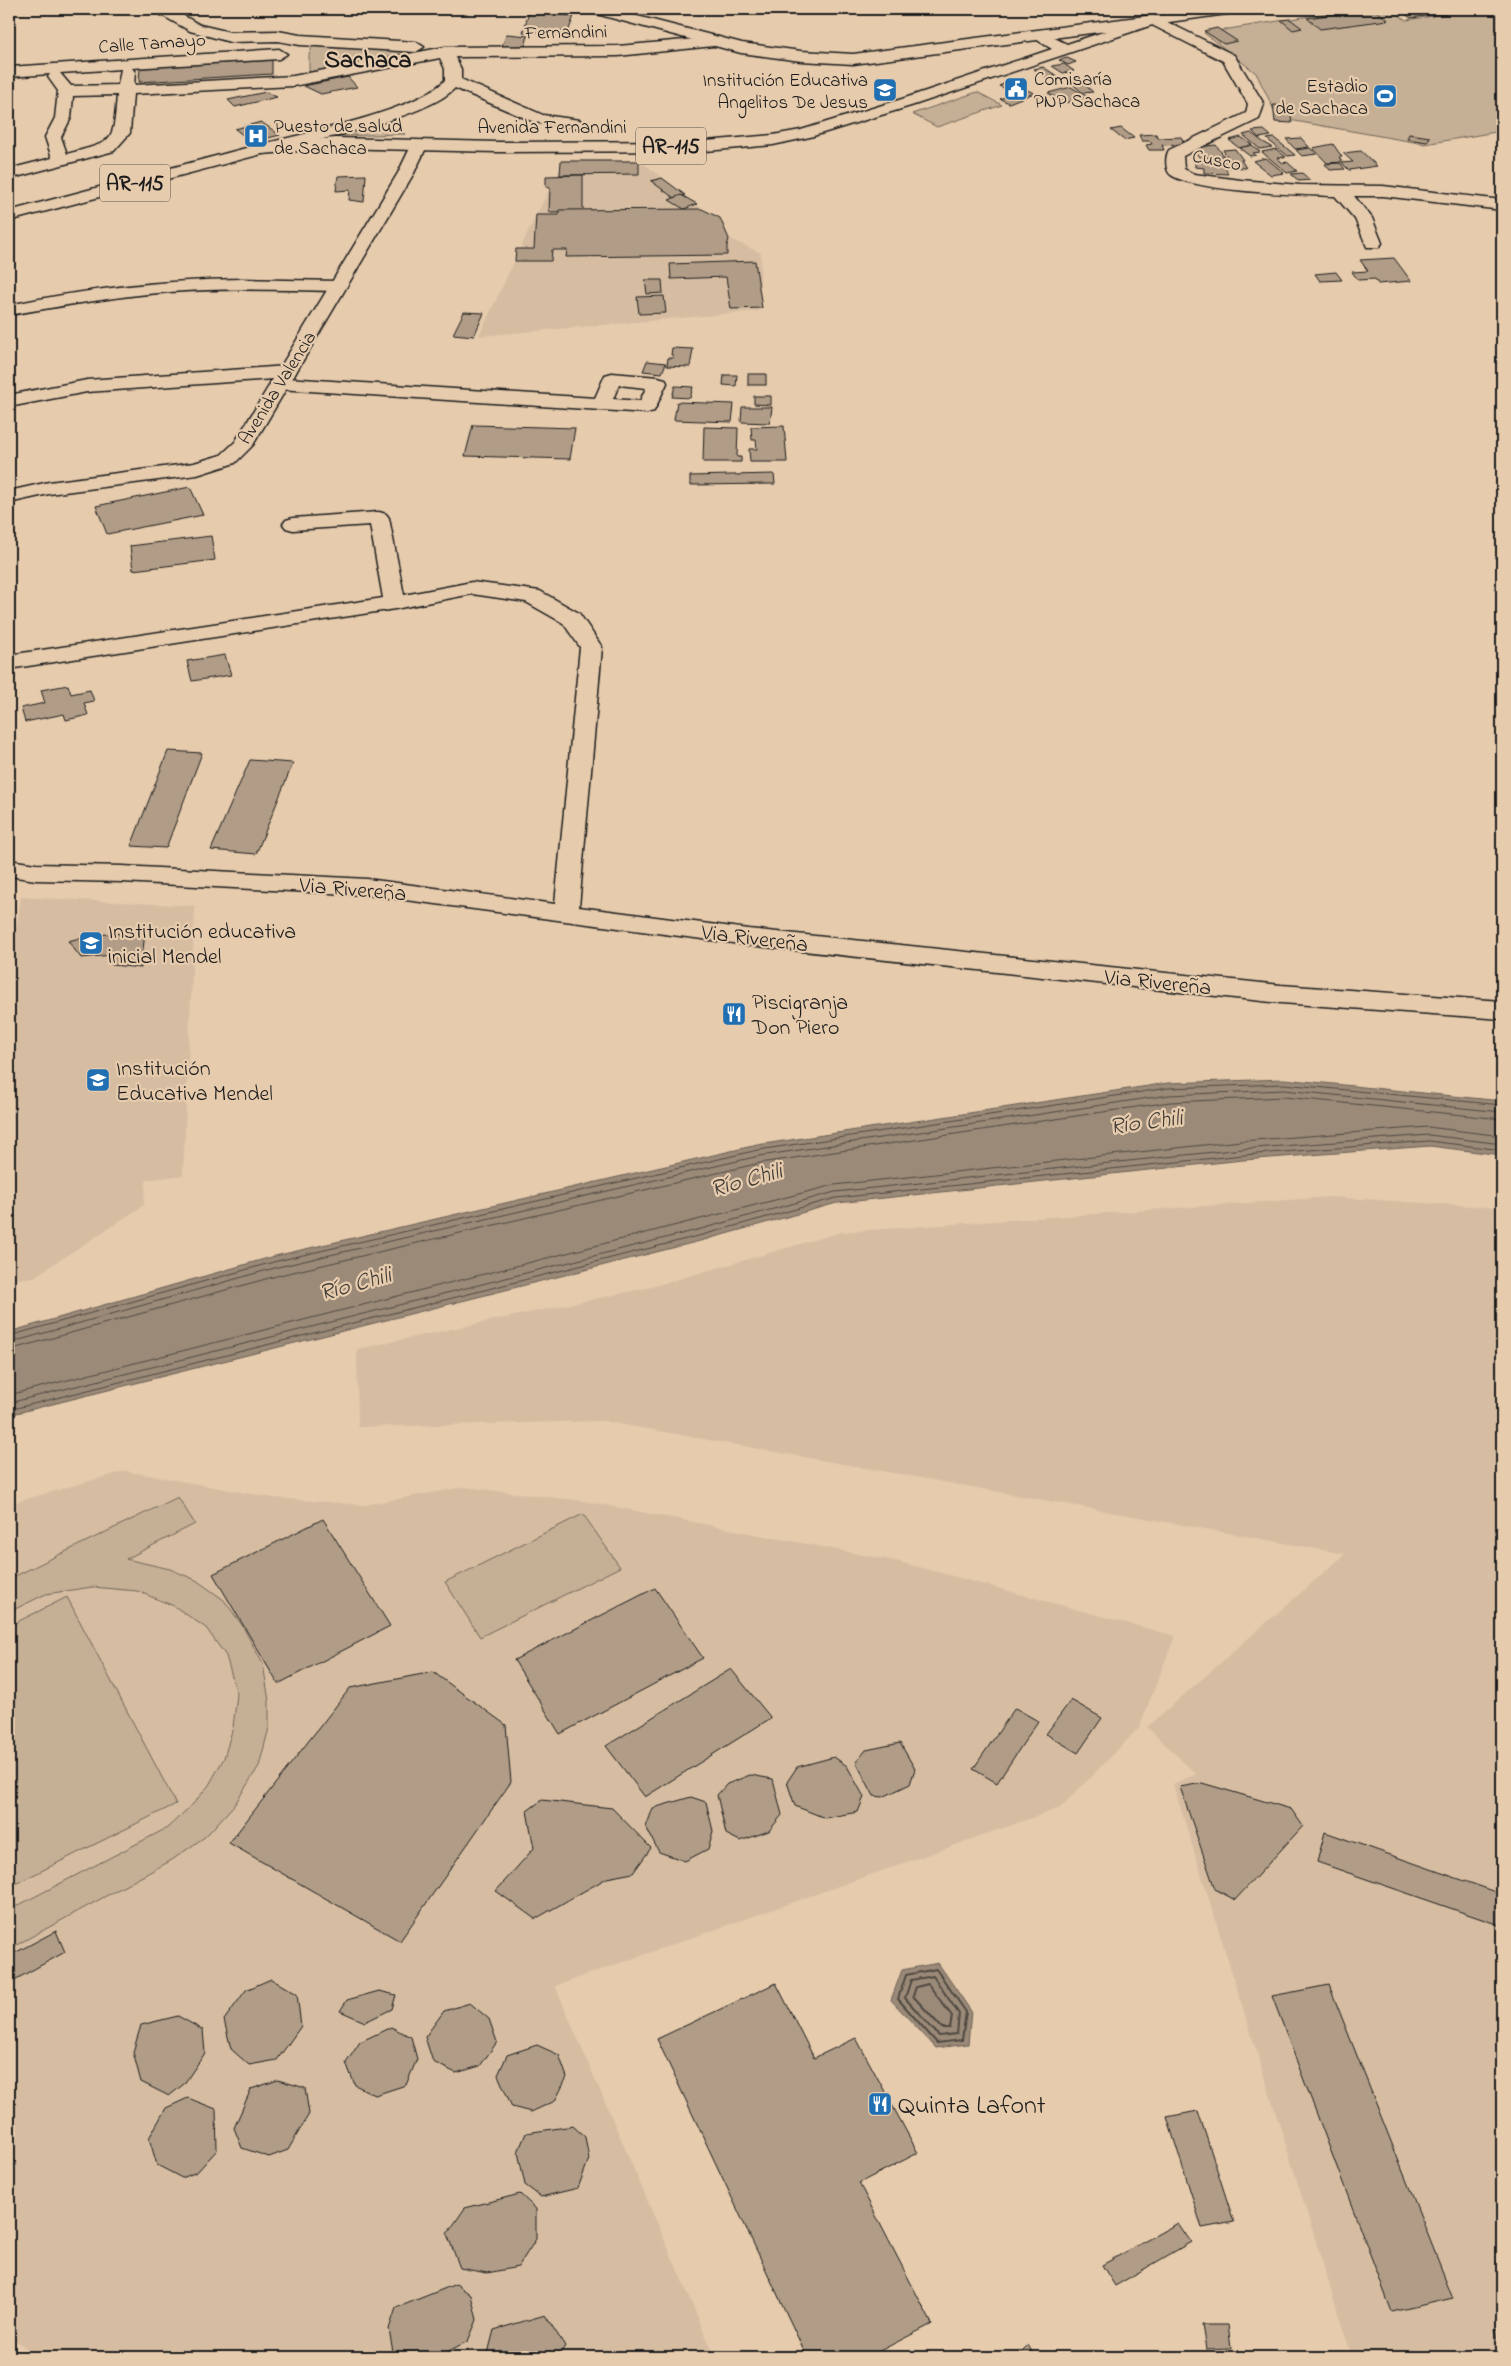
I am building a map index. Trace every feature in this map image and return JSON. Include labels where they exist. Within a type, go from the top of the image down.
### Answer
[{"type":"street","points":[[161,9],[195,28],[230,37],[278,36],[299,58],[444,52]]},
{"type":"street","points":[[594,9],[763,52],[853,59],[1154,20]]},
{"type":"street","name":"Avenida Fernandini","points":[[9,216],[261,149],[336,143],[567,148],[748,143],[804,134],[1067,50],[1154,20],[1234,9]]},
{"type":"street","name":"Cusco","points":[[1154,20],[1229,58],[1256,104],[1253,116],[1175,154],[1176,170],[1190,178],[1300,190],[1383,190],[1502,206]]},
{"type":"street","points":[[1037,35],[1067,50]]},
{"type":"street","name":"Fernandini","points":[[444,52],[618,51],[718,42]]},
{"type":"street","points":[[299,58],[424,48],[444,52]]},
{"type":"street","points":[[261,149],[377,119],[439,93],[449,87],[453,81],[453,69],[444,52]]},
{"type":"street","points":[[66,91],[127,90],[293,81],[299,58]]},
{"type":"street","name":"Calle Tamayo","points":[[9,72],[128,63],[299,58]]},
{"type":"street","points":[[9,174],[108,148],[122,133],[128,63]]},
{"type":"street","points":[[51,70],[66,91],[63,118],[53,137],[61,161]]},
{"type":"street","points":[[453,81],[540,119],[574,123]]},
{"type":"street","name":"Avenida Valencia","points":[[9,497],[49,488],[197,469],[228,459],[243,445],[336,286],[406,173],[419,146]]},
{"type":"street","points":[[1339,189],[1363,218],[1373,243]]},
{"type":"street","points":[[9,310],[73,297],[146,288],[231,285],[336,286]]},
{"type":"street","points":[[9,401],[87,386],[283,378],[602,403]]},
{"type":"street","points":[[293,524],[379,518],[395,603]]},
{"type":"street","points":[[9,662],[395,603],[472,588],[532,596],[571,618],[591,647],[566,913]]},
{"type":"street","name":"Via Rivereña","points":[[9,868],[36,872],[122,874],[367,887],[748,937],[1271,992],[1502,1010]]},
{"type":"shaded area","name":"Estadio de Sachaca","points":[[1353,9],[1390,9],[1406,20],[1480,9],[1502,9],[1502,131],[1425,144],[1278,118],[1256,73],[1204,33]]},
{"type":"shaded area","points":[[313,45],[418,50],[419,53],[309,73],[309,55]]},
{"type":"shaded area","points":[[977,92],[1002,105],[937,127],[912,114]]},
{"type":"shaded area","points":[[373,126],[405,134],[337,136]]},
{"type":"shaded area","points":[[643,163],[702,209],[720,218],[730,239],[761,253],[759,311],[479,336],[536,215],[563,164]]},
{"type":"shaded area","name":"Institución Educativa Mendel","points":[[21,897],[195,906],[183,1175],[146,1180],[144,1205],[34,1277],[9,1280],[9,984]]},
{"type":"shaded area","points":[[1331,1197],[1502,1208],[1502,2357],[1352,2357],[1173,1784],[1196,1774],[1147,1727],[1345,1554],[603,1421],[358,1427],[357,1349],[651,1287],[842,1232]]},
{"type":"shaded area","points":[[125,1471],[274,1498],[364,1505],[464,1487],[584,1501],[900,1562],[1175,1636],[1139,1728],[1060,1808],[555,1986],[715,2357],[39,2357],[9,2336],[9,1504]]},
{"type":"shaded area","points":[[178,1497],[195,1524],[126,1559],[170,1569],[196,1580],[224,1600],[242,1625],[263,1664],[269,1701],[269,1728],[259,1766],[235,1804],[206,1836],[172,1860],[9,1949],[9,1910],[167,1828],[193,1804],[209,1785],[224,1758],[233,1727],[237,1694],[226,1656],[206,1628],[174,1606],[137,1591],[92,1587],[46,1594],[9,1612],[9,1579]]},
{"type":"shaded area","points":[[583,1514],[620,1567],[480,1637],[445,1582]]},
{"type":"shaded area","points":[[67,1597],[176,1804],[9,1887],[9,1626]]},
{"type":"water","name":"Río Chili","points":[[1284,1079],[1502,1101],[1502,1155],[1430,1146],[1243,1160],[837,1203],[704,1240],[9,1415],[9,1332],[275,1256],[757,1145],[1168,1083]]},
{"type":"water","points":[[938,1963],[971,2011],[968,2044],[936,2048],[891,2000],[902,1970]]},
{"type":"building","points":[[1374,9],[1388,20],[1320,29],[1307,18]]},
{"type":"building","points":[[1398,9],[1473,9],[1411,18]]},
{"type":"building","points":[[529,12],[574,16],[568,32],[523,32]]},
{"type":"building","points":[[1290,19],[1302,28],[1293,30],[1281,20]]},
{"type":"building","points":[[1217,28],[1237,41],[1224,44],[1204,31]]},
{"type":"building","points":[[507,34],[528,36],[525,46],[501,48]]},
{"type":"building","points":[[1067,58],[1076,62],[1068,65],[1059,60]]},
{"type":"building","points":[[272,60],[272,74],[139,82],[140,68]]},
{"type":"building","points":[[1064,64],[1074,71],[1063,73],[1052,66]]},
{"type":"building","points":[[1043,67],[1057,76],[1047,78],[1034,69]]},
{"type":"building","points":[[348,77],[357,87],[321,94],[304,86]]},
{"type":"building","points":[[1079,80],[1093,92],[1083,93],[1070,82]]},
{"type":"building","name":"Comisaría PNP Sachaca","points":[[1008,82],[1034,93],[1009,103],[1000,99],[1015,93],[999,86]]},
{"type":"building","points":[[1071,87],[1088,97],[1065,103],[1048,93]]},
{"type":"building","points":[[266,92],[277,97],[235,107],[228,100]]},
{"type":"building","points":[[1273,105],[1290,106],[1292,123],[1275,122]]},
{"type":"building","points":[[261,122],[280,135],[252,142],[235,129]]},
{"type":"building","points":[[1121,128],[1134,138],[1124,140],[1111,130]]},
{"type":"building","points":[[1264,130],[1271,136],[1259,138],[1252,131]]},
{"type":"building","points":[[1251,133],[1272,147],[1260,149],[1243,135]]},
{"type":"building","points":[[1156,134],[1158,138],[1181,137],[1185,144],[1162,145],[1164,150],[1149,150],[1146,145],[1152,144],[1150,141],[1142,141],[1139,135]]},
{"type":"building","points":[[1409,134],[1430,137],[1427,142],[1407,139]]},
{"type":"building","points":[[1241,137],[1252,145],[1239,148],[1229,140]]},
{"type":"building","points":[[1274,138],[1295,155],[1288,156],[1267,139]]},
{"type":"building","points":[[1301,138],[1309,147],[1295,149],[1286,139]]},
{"type":"building","points":[[1333,144],[1342,157],[1339,157],[1342,162],[1327,163],[1313,148]]},
{"type":"building","points":[[1216,145],[1224,156],[1200,158],[1191,148]]},
{"type":"building","points":[[1252,145],[1260,152],[1253,153],[1256,155],[1250,156],[1239,148]]},
{"type":"building","points":[[1310,148],[1317,154],[1302,156],[1296,150]]},
{"type":"building","points":[[1235,149],[1246,168],[1228,167],[1221,157],[1227,156],[1223,150]]},
{"type":"building","points":[[1276,149],[1286,157],[1277,158],[1283,163],[1287,162],[1297,171],[1287,173],[1262,152]]},
{"type":"building","points":[[1361,151],[1377,166],[1349,170],[1342,163],[1353,162],[1343,153]]},
{"type":"building","points":[[1266,158],[1284,173],[1271,175],[1253,161]]},
{"type":"building","points":[[561,161],[639,161],[639,174],[560,175]]},
{"type":"building","points":[[1195,161],[1217,162],[1218,165],[1225,165],[1228,174],[1204,173],[1204,168],[1195,167]]},
{"type":"building","points":[[1340,163],[1345,169],[1330,170],[1325,164]]},
{"type":"building","points":[[1302,173],[1310,180],[1299,181],[1291,174]]},
{"type":"building","points":[[366,175],[364,202],[349,200],[350,190],[336,191],[338,176]]},
{"type":"building","points":[[583,175],[583,211],[549,212],[550,188],[546,187],[546,176]]},
{"type":"building","points":[[662,178],[685,195],[674,198],[651,181]]},
{"type":"building","points":[[681,195],[697,204],[684,209],[669,200]]},
{"type":"building","points":[[702,209],[720,218],[729,239],[727,255],[566,257],[567,250],[552,250],[551,261],[515,261],[516,249],[534,249],[536,215],[559,215],[559,210]]},
{"type":"building","points":[[1394,258],[1411,281],[1378,284],[1375,279],[1358,280],[1352,272],[1368,271],[1360,260]]},
{"type":"building","points":[[755,261],[762,308],[731,309],[726,277],[671,279],[670,264]]},
{"type":"building","points":[[1336,272],[1342,280],[1320,281],[1315,274]]},
{"type":"building","points":[[645,280],[662,280],[663,293],[647,294]]},
{"type":"building","points":[[664,296],[666,313],[639,314],[637,297]]},
{"type":"building","points":[[464,312],[484,313],[474,336],[453,334]]},
{"type":"building","points":[[672,348],[693,349],[690,367],[667,366],[668,358],[673,358],[673,355],[671,355]]},
{"type":"building","points":[[647,361],[666,363],[662,373],[643,371]]},
{"type":"building","points":[[748,374],[766,374],[766,385],[748,385]]},
{"type":"building","points":[[724,375],[737,375],[736,386],[723,385]]},
{"type":"building","points":[[675,386],[693,387],[690,398],[672,397]]},
{"type":"building","points":[[754,396],[771,396],[771,405],[754,404]]},
{"type":"building","points":[[677,402],[734,404],[732,422],[674,420]]},
{"type":"building","points":[[742,407],[772,407],[770,423],[741,422]]},
{"type":"building","points":[[473,425],[575,428],[570,459],[465,456]]},
{"type":"building","points":[[784,426],[787,462],[750,462],[749,449],[757,449],[756,440],[752,440],[751,427]]},
{"type":"building","points":[[704,427],[738,428],[737,457],[741,457],[741,462],[703,462]]},
{"type":"building","points":[[774,474],[775,484],[690,485],[690,476]]},
{"type":"building","points":[[190,487],[203,515],[107,534],[96,506]]},
{"type":"building","points":[[211,536],[215,560],[133,570],[130,546]]},
{"type":"building","points":[[225,655],[231,675],[192,681],[187,661]]},
{"type":"building","points":[[68,685],[71,694],[90,690],[94,701],[84,703],[88,715],[66,720],[64,714],[25,722],[21,708],[45,703],[41,690]]},
{"type":"building","points":[[168,751],[202,753],[166,848],[131,846]]},
{"type":"building","points":[[250,760],[293,763],[256,854],[211,850]]},
{"type":"building","points":[[145,932],[141,968],[112,965],[112,955],[81,958],[68,941],[92,935]]},
{"type":"building","points":[[323,1519],[390,1626],[278,1684],[213,1574]]},
{"type":"building","points":[[655,1588],[703,1658],[560,1734],[514,1660]]},
{"type":"building","points":[[731,1669],[771,1718],[645,1797],[606,1746]]},
{"type":"building","points":[[433,1672],[506,1725],[511,1782],[400,1941],[229,1843],[350,1688]]},
{"type":"building","points":[[1071,1700],[1102,1718],[1078,1753],[1046,1734]]},
{"type":"building","points":[[1015,1708],[1038,1721],[997,1783],[973,1769]]},
{"type":"building","points":[[900,1743],[915,1769],[910,1784],[883,1797],[874,1796],[856,1762],[866,1750]]},
{"type":"building","points":[[834,1757],[847,1766],[864,1797],[858,1812],[825,1818],[795,1806],[787,1782],[797,1767]]},
{"type":"building","points":[[750,1775],[773,1779],[782,1815],[769,1831],[740,1841],[726,1834],[717,1795],[727,1784]]},
{"type":"building","points":[[1202,1783],[1291,1809],[1303,1826],[1235,1900],[1215,1889],[1180,1787]]},
{"type":"building","points":[[691,1797],[706,1802],[713,1831],[708,1849],[685,1861],[659,1852],[646,1827],[653,1808]]},
{"type":"building","points":[[542,1800],[612,1808],[651,1848],[633,1873],[607,1878],[535,1919],[496,1891],[534,1848],[527,1811]]},
{"type":"building","points":[[1325,1832],[1502,1894],[1502,1926],[1317,1862]]},
{"type":"building","points":[[56,1931],[65,1952],[9,1983],[9,1956]]},
{"type":"building","points":[[271,1979],[297,1994],[301,2026],[277,2060],[249,2065],[231,2049],[224,2020],[246,1990]]},
{"type":"building","points":[[776,1983],[814,2058],[856,2038],[918,2153],[859,2183],[932,2324],[868,2357],[807,2357],[657,2039]]},
{"type":"building","points":[[1329,1985],[1453,2298],[1392,2312],[1272,1996]]},
{"type":"building","points":[[379,1991],[396,1995],[392,2009],[365,2022],[340,2011],[347,2000]]},
{"type":"building","points":[[470,2003],[489,2019],[497,2042],[480,2066],[456,2073],[433,2062],[425,2037],[444,2011]]},
{"type":"building","points":[[178,2016],[203,2030],[205,2053],[184,2084],[169,2096],[141,2082],[133,2052],[141,2025]]},
{"type":"building","points":[[391,2027],[411,2037],[417,2059],[406,2085],[375,2095],[355,2085],[346,2063],[360,2042]]},
{"type":"building","points":[[537,2045],[559,2055],[567,2077],[555,2101],[531,2112],[512,2107],[498,2075],[507,2055]]},
{"type":"building","points":[[278,2080],[305,2088],[309,2114],[288,2150],[269,2157],[242,2148],[234,2128],[251,2089]]},
{"type":"building","points":[[188,2098],[216,2109],[217,2150],[197,2172],[182,2178],[157,2165],[149,2138],[166,2108]]},
{"type":"building","points":[[1198,2111],[1234,2222],[1202,2228],[1167,2117]]},
{"type":"building","points":[[573,2126],[585,2137],[589,2159],[578,2188],[541,2197],[525,2185],[518,2152],[526,2133]]},
{"type":"building","points":[[520,2194],[536,2209],[536,2239],[518,2267],[487,2273],[460,2268],[447,2234],[465,2208]]},
{"type":"building","points":[[1178,2223],[1191,2242],[1115,2286],[1102,2265]]},
{"type":"building","points":[[456,2284],[471,2295],[477,2320],[468,2341],[437,2357],[413,2357],[393,2352],[389,2329],[396,2308]]},
{"type":"building","points":[[545,2315],[565,2346],[558,2357],[487,2357],[494,2330]]},
{"type":"building","points":[[1202,2325],[1228,2325],[1231,2348],[1206,2349]]},
{"type":"building","points":[[1502,2328],[1502,2350],[1495,2329]]},
{"type":"building","points":[[1028,2345],[1035,2357],[1016,2357]]},
{"type":"place","name":"Comisaría PNP Sachaca","points":[[1016,89]]},
{"type":"place","name":"Institución Educativa Angelitos De Jesus","points":[[885,90]]},
{"type":"place","name":"Estadio de Sachaca","points":[[1385,96]]},
{"type":"place","name":"Puesto de salud de Sachaca","points":[[256,136]]},
{"type":"place","name":"Institución educativa inicial Mendel","points":[[91,943]]},
{"type":"place","name":"Piscigranja Don Piero","points":[[734,1014]]},
{"type":"place","name":"Institución Educativa Mendel","points":[[98,1080]]},
{"type":"place","name":"Quinta Lafont","points":[[880,2104]]},
{"type":"district","name":"Sachaca","points":[[368,59]]}]
